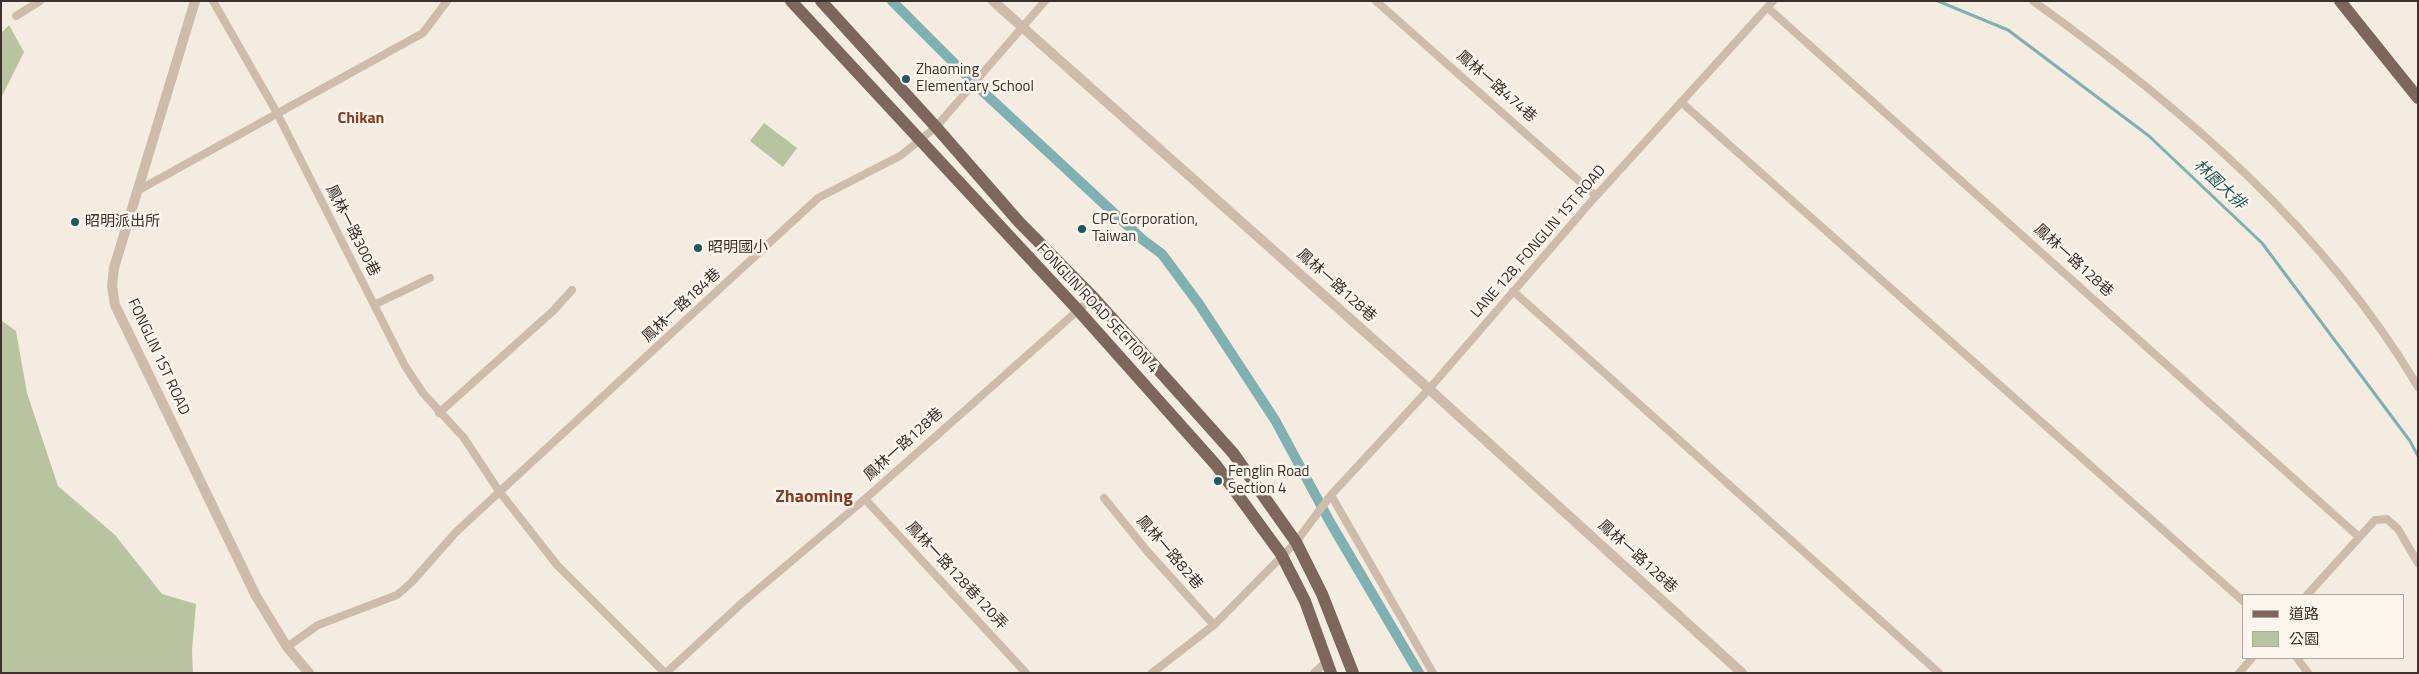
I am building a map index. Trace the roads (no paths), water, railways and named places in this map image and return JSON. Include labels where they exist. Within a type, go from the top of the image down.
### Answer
[{"type":"main road","name":"FONGLIN ROAD SECTION 4","points":[[791,1],[1077,309],[1216,465],[1281,554],[1305,601],[1329,667]]},
{"type":"main road","name":"FONGLIN ROAD SECTION 4","points":[[821,1],[936,127],[1019,222],[1093,297],[1232,453],[1296,542],[1322,594],[1353,673]]},
{"type":"main road","points":[[2340,1],[2418,98]]},
{"type":"street","points":[[16,16],[40,1]]},
{"type":"street","name":"FONGLIN 1ST ROAD","points":[[195,1],[114,268],[112,286],[115,305],[256,596],[287,647],[308,673]]},
{"type":"street","name":"鳳林一路300巷","points":[[213,1],[277,113],[374,305]]},
{"type":"street","points":[[137,191],[423,33],[447,1]]},
{"type":"street","points":[[993,1],[1022,27]]},
{"type":"street","points":[[920,141],[936,127],[1045,1]]},
{"type":"street","name":"鳳林一路474巷","points":[[1376,1],[1596,196]]},
{"type":"street","points":[[2033,1],[2089,41],[2232,160],[2313,243],[2392,343],[2418,387]]},
{"type":"street","name":"鳳林一路128巷","points":[[1770,4],[2359,536]]},
{"type":"street","name":"LANE 128, FONGLIN 1ST ROAD","points":[[1296,542],[1329,498],[1429,389],[1596,196],[1770,4]]},
{"type":"street","name":"鳳林一路128巷","points":[[1022,27],[1429,389],[1742,673]]},
{"type":"street","points":[[1681,102],[2242,600]]},
{"type":"street","name":"鳳林一路184巷","points":[[287,647],[318,625],[397,595],[411,583],[456,532],[499,491],[818,198],[900,156],[920,141]]},
{"type":"street","points":[[430,278],[374,305],[405,366],[439,413],[464,438],[499,491],[557,565],[665,673]]},
{"type":"street","points":[[439,413],[553,311],[572,290]]},
{"type":"street","points":[[1513,291],[1938,673]]},
{"type":"street","name":"鳳林一路128巷","points":[[665,673],[743,602],[866,499],[1077,309],[1093,297]]},
{"type":"street","name":"鳳林一路82巷","points":[[1104,498],[1147,551],[1214,625]]},
{"type":"street","points":[[1329,498],[1433,673]]},
{"type":"street","name":"鳳林一路128巷120弄","points":[[866,499],[1026,673]]},
{"type":"street","points":[[2309,594],[2375,520],[2387,519],[2398,529],[2418,563]]},
{"type":"street","points":[[1152,673],[1214,625],[1281,554],[1296,542]]},
{"type":"street","points":[[2239,673],[2251,659]]},
{"type":"street","points":[[2298,659],[2308,673]]},
{"type":"street","points":[[1314,673],[1329,667]]},
{"type":"waterway","points":[[892,1],[979,88],[1143,240],[1162,254],[1199,304],[1275,420],[1330,522],[1419,673]]},
{"type":"waterway","name":"林園大排","points":[[1938,1],[2008,30],[2149,136],[2262,243],[2410,441],[2418,456]]},
{"type":"place","name":"Zhaoming Elementary School","points":[[906,79]]},
{"type":"place","name":"昭明派出所","points":[[75,222]]},
{"type":"place","name":"CPC Corporation, Taiwan","points":[[1082,229]]},
{"type":"place","name":"昭明國小","points":[[698,248]]},
{"type":"place","name":"Fenglin Road Section 4","points":[[1218,481]]},
{"type":"district","name":"Chikan","points":[[361,119]]},
{"type":"district","name":"Zhaoming","points":[[814,498]]}]
